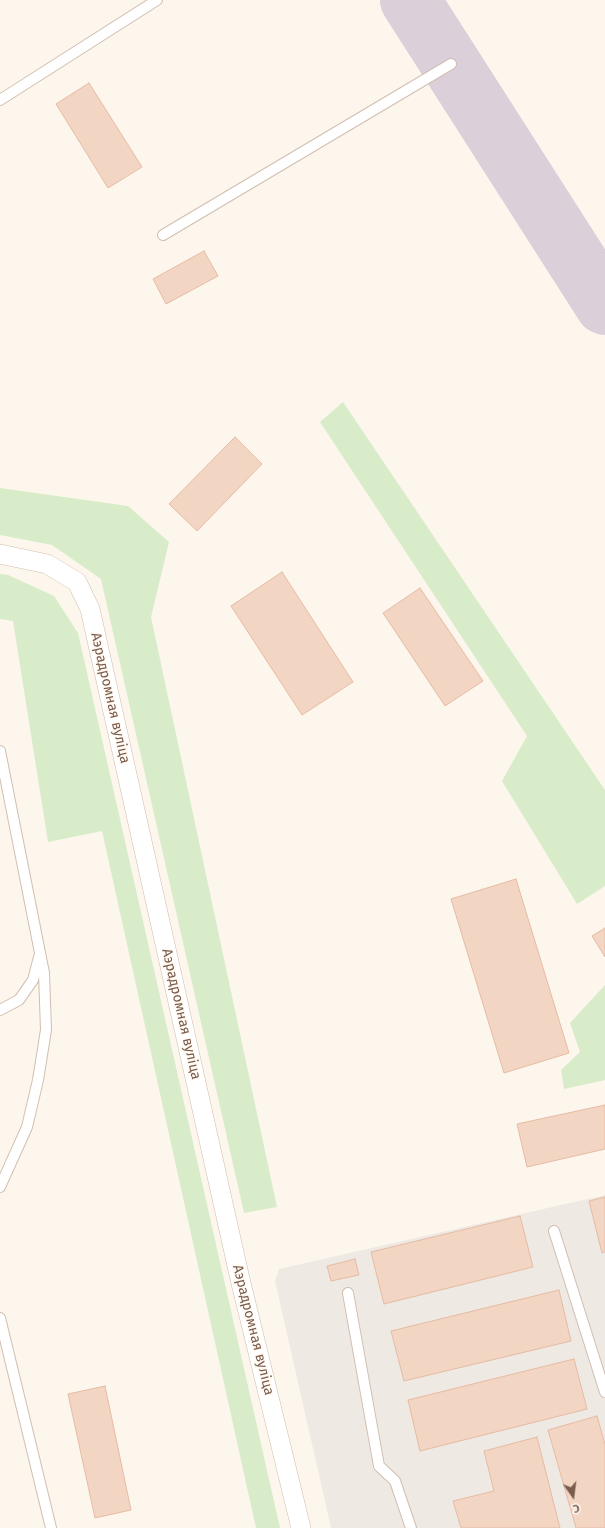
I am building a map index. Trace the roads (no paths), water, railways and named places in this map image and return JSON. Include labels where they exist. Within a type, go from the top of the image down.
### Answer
[{"type":"street","name":"Аэрадромная вуліца","points":[[0,554],[47,564],[77,582],[90,609],[240,1279],[301,1528]]},
{"type":"lane","points":[[0,100],[157,0]]},
{"type":"lane","points":[[163,235],[451,64]]},
{"type":"lane","points":[[0,751],[44,973],[46,1030],[38,1080],[27,1127],[0,1187]]},
{"type":"lane","points":[[0,1010],[19,1000],[33,980],[40,954]]},
{"type":"lane","points":[[554,1231],[605,1392]]},
{"type":"lane","points":[[348,1293],[379,1466],[395,1481],[411,1528]]},
{"type":"lane","points":[[0,1318],[51,1528]]}]
